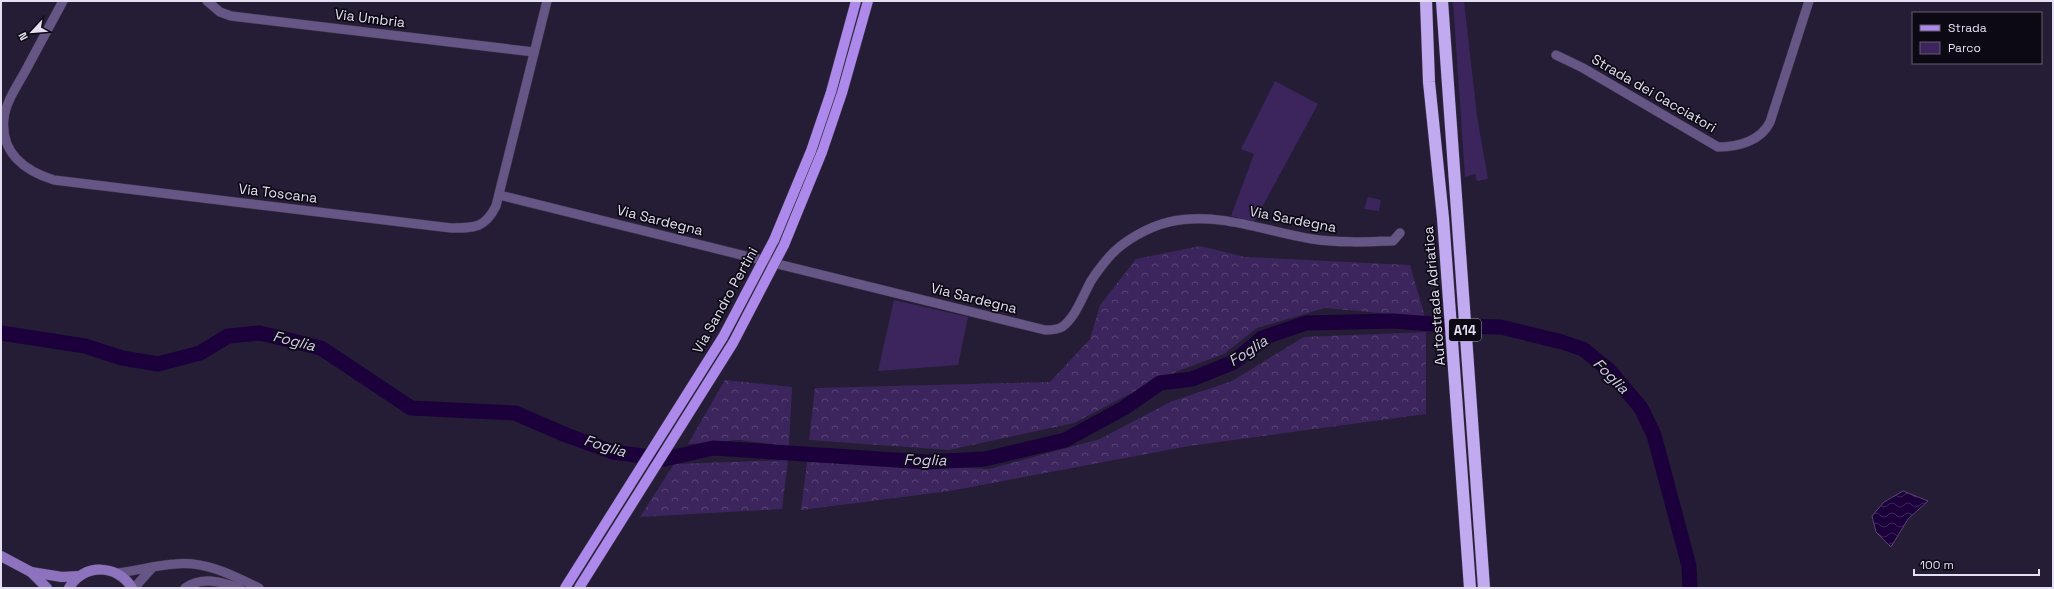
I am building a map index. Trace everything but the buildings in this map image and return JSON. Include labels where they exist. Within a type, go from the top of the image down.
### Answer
[{"type":"highway","name":"Autostrada Adriatica","points":[[1426,1],[1429,82],[1443,218],[1470,588]]},
{"type":"highway","name":"Autostrada Adriatica","points":[[1442,1],[1456,217],[1475,442],[1484,588]]},
{"type":"main road","name":"Via Sandro Pertini","points":[[565,588],[723,337],[774,240],[811,150],[831,92],[856,1]]},
{"type":"main road","name":"Via Sandro Pertini","points":[[579,588],[733,344],[784,245],[822,152],[842,93],[868,1]]},
{"type":"main road","points":[[1,556],[30,572],[47,588]]},
{"type":"main road","points":[[30,572],[62,577],[79,576],[98,569],[117,573],[133,588]]},
{"type":"main road","points":[[69,588],[79,576]]},
{"type":"street","name":"Via Toscana","points":[[62,1],[11,98],[4,118],[4,134],[9,149],[20,164],[35,175],[54,180],[452,228],[471,228],[482,225],[491,217],[499,195],[547,1]]},
{"type":"street","name":"Via Umbria","points":[[207,1],[220,12],[232,16],[534,52]]},
{"type":"street","name":"Strada dei Cacciatori","points":[[1556,55],[1596,75],[1718,147],[1724,147],[1746,142],[1765,132],[1775,108],[1809,1]]},
{"type":"street","name":"Via Sardegna","points":[[499,195],[1045,330],[1053,330],[1061,327],[1069,321],[1092,279],[1110,256],[1129,240],[1168,222],[1199,219],[1224,220],[1312,239],[1348,243],[1393,241],[1400,233]]},
{"type":"street","points":[[117,573],[175,564],[200,565],[216,568],[259,588]]},
{"type":"street","points":[[133,588],[152,568]]},
{"type":"street","points":[[185,588],[191,584],[206,581],[221,582],[240,588]]},
{"type":"green space","points":[[1453,1],[1464,1],[1477,116],[1488,179],[1477,181],[1475,174],[1465,177]]},
{"type":"green space","points":[[1275,81],[1318,104],[1254,222],[1231,216],[1254,154],[1241,149]]},
{"type":"green space","points":[[1368,197],[1381,200],[1379,211],[1364,209]]},
{"type":"green space","points":[[1200,246],[1245,257],[1410,265],[1425,317],[1325,308],[1257,328],[1224,354],[1178,371],[1143,387],[1074,423],[949,450],[809,440],[815,388],[1050,382],[1090,339],[1100,305],[1136,259]]},
{"type":"green space","points":[[894,300],[968,317],[958,365],[878,371]]},
{"type":"green space","points":[[1426,332],[1426,414],[1189,446],[950,491],[801,510],[807,462],[989,469],[1100,439],[1170,402],[1232,381],[1304,337]]},
{"type":"green space","points":[[725,380],[792,387],[789,446],[739,440],[688,444]]},
{"type":"green space","points":[[788,460],[782,509],[640,517],[674,464]]},
{"type":"water","points":[[1903,491],[1928,501],[1908,519],[1891,547],[1876,532],[1872,516],[1884,502]]},
{"type":"waterway","name":"Foglia","points":[[1,333],[85,346],[122,358],[158,364],[200,353],[228,336],[260,333],[321,348],[411,408],[515,413],[566,435],[613,452],[665,459],[713,448],[927,462],[985,459],[1065,440],[1124,408],[1160,383],[1192,379],[1234,362],[1262,338],[1306,323],[1394,321],[1458,326],[1501,327],[1562,342],[1583,349],[1609,370],[1641,408],[1654,435],[1689,566],[1690,588]]}]
